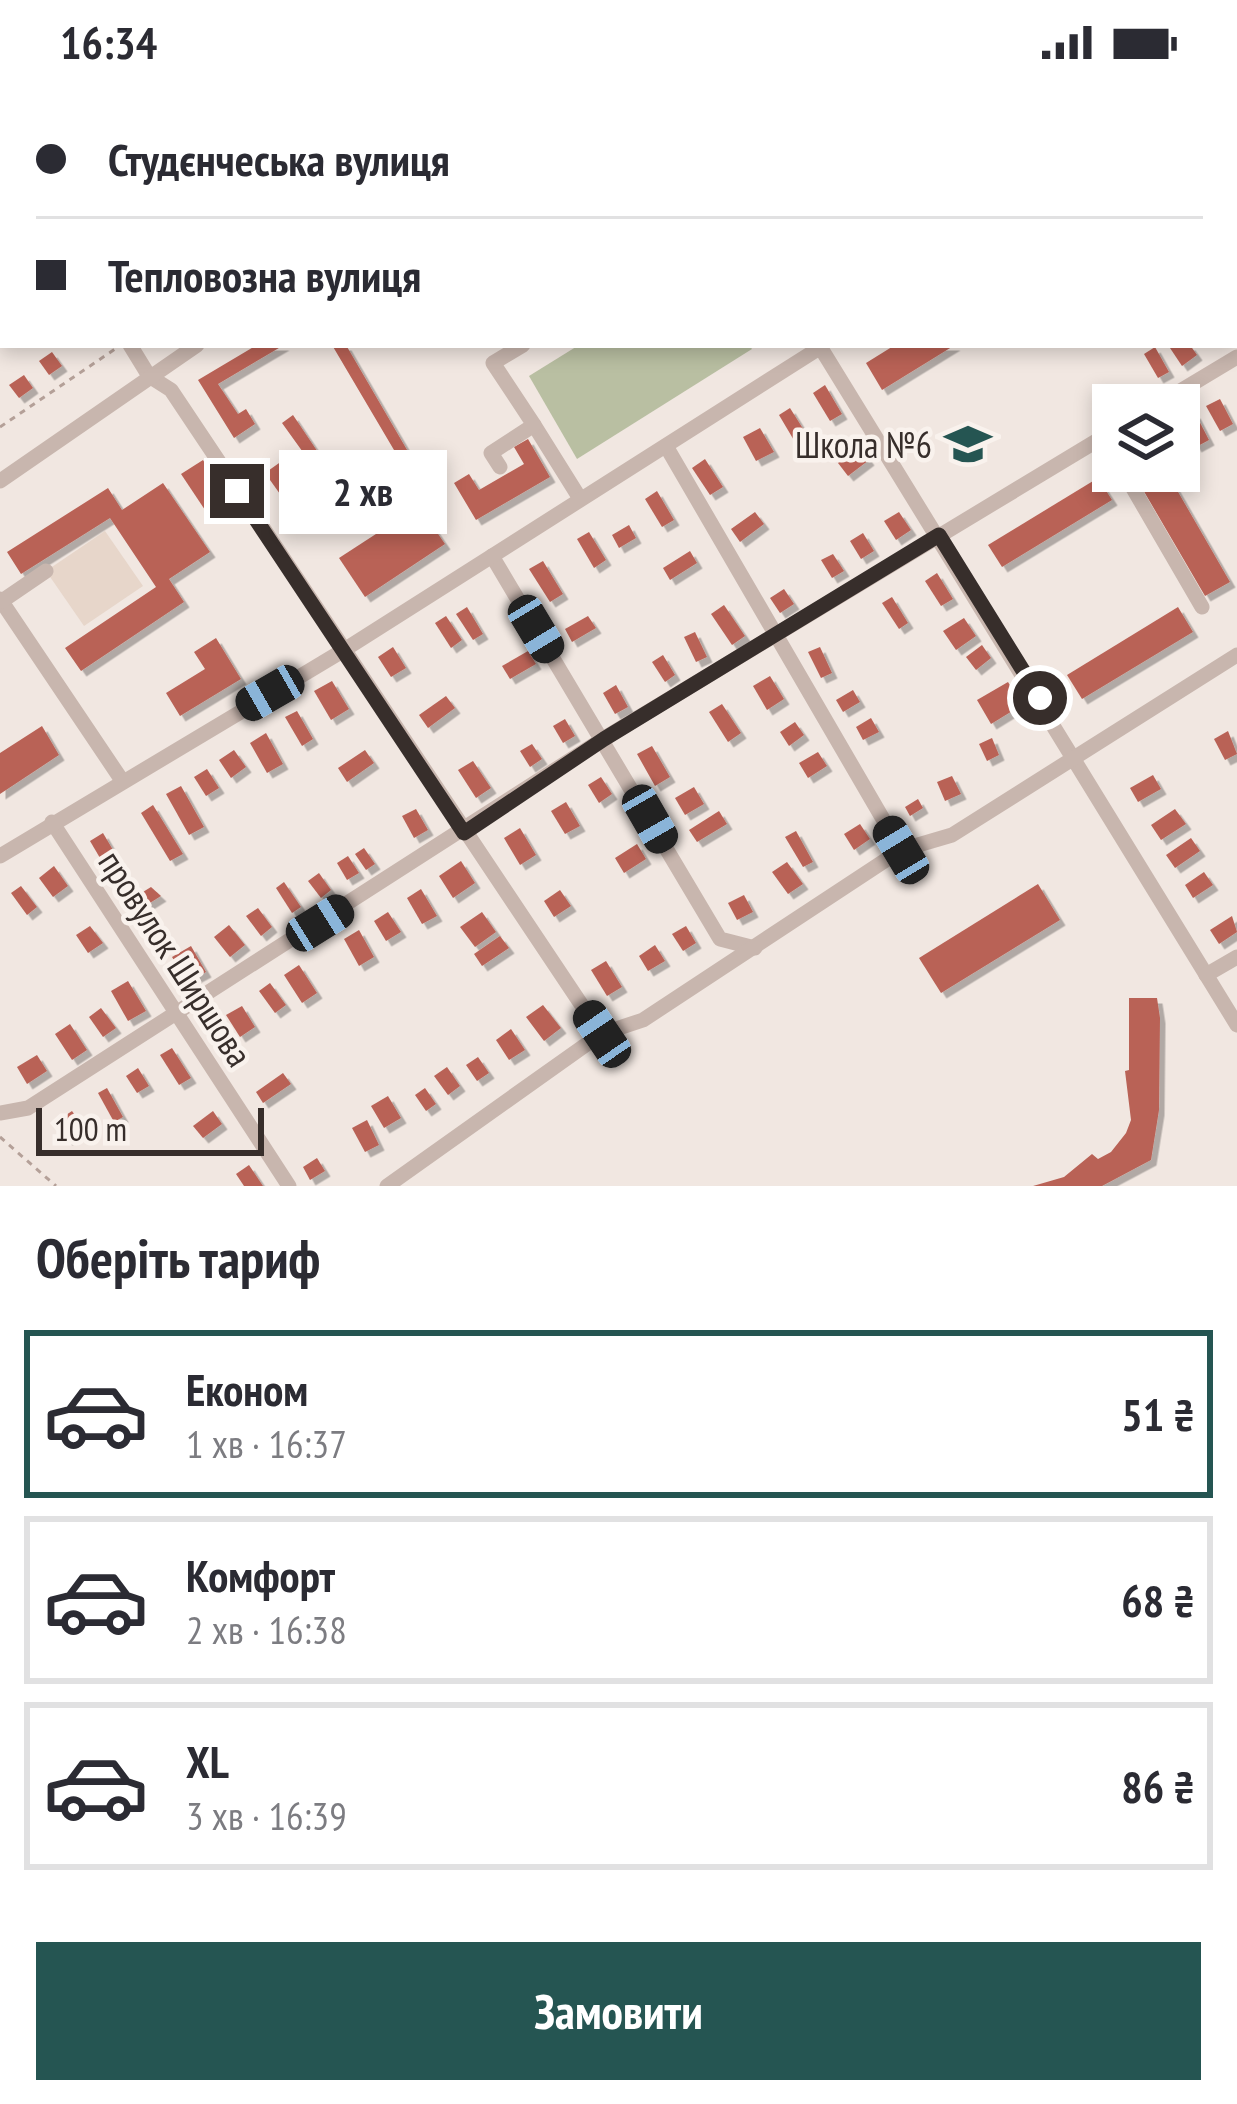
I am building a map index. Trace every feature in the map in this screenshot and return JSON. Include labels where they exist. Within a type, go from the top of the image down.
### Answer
[{"type":"street","points":[[132,348],[149,376],[171,390],[602,1034]]},
{"type":"street","points":[[0,481],[192,348]]},
{"type":"street","points":[[518,348],[493,363],[578,497]]},
{"type":"street","points":[[0,856],[121,779],[344,650],[817,348]]},
{"type":"street","points":[[821,348],[1078,758],[1237,1024]]},
{"type":"street","points":[[1192,384],[1237,357]]},
{"type":"street","points":[[500,467],[491,453],[534,425]]},
{"type":"street","points":[[0,1113],[28,1108],[464,833],[604,739],[1092,444]]},
{"type":"street","points":[[666,446],[901,850]]},
{"type":"street","points":[[1135,492],[1202,608]]},
{"type":"street","points":[[492,556],[720,939],[755,948]]},
{"type":"street","points":[[46,571],[1,600],[121,779]]},
{"type":"street","points":[[387,1186],[602,1034],[643,1020],[901,850],[952,835],[1237,655]]},
{"type":"street","name":"провулок Ширшова","points":[[52,822],[289,1186]]},
{"type":"street","points":[[1206,975],[1237,957]]},
{"type":"path","points":[[0,427],[117,348]]},
{"type":"path","points":[[0,1137],[56,1186]]},
{"type":"green space","points":[[574,348],[752,349],[577,459],[529,376]]},
{"type":"shaded area","points":[[105,531],[143,586],[84,626],[46,571]]},
{"type":"building","points":[[252,348],[279,348],[218,384],[238,414],[246,409],[255,424],[234,438],[198,380]]},
{"type":"building","points":[[334,348],[348,348],[410,455],[338,501],[282,423],[293,415],[340,485],[394,450]]},
{"type":"building","points":[[890,348],[950,348],[882,390],[866,363]]},
{"type":"building","points":[[1156,348],[1169,372],[1158,378],[1144,354]]},
{"type":"building","points":[[1170,348],[1192,348],[1197,355],[1182,366]]},
{"type":"building","points":[[52,352],[62,366],[49,375],[39,361]]},
{"type":"building","points":[[24,375],[33,388],[19,398],[9,385]]},
{"type":"building","points":[[825,385],[842,414],[830,421],[813,393]]},
{"type":"building","points":[[1220,399],[1233,424],[1220,431],[1206,406]]},
{"type":"building","points":[[790,408],[807,435],[795,442],[779,415]]},
{"type":"building","points":[[1200,423],[1209,440],[1200,445]]},
{"type":"building","points":[[760,428],[774,452],[756,461],[743,437]]},
{"type":"building","points":[[528,439],[550,477],[476,520],[454,483],[469,474],[479,490],[524,464],[514,447]]},
{"type":"building","points":[[859,447],[869,460],[848,476],[838,463]]},
{"type":"building","points":[[289,456],[304,477],[280,494],[265,473]]},
{"type":"building","points":[[705,459],[723,487],[710,495],[692,468]]},
{"type":"building","points":[[203,460],[226,496],[205,510],[181,474]]},
{"type":"building","points":[[1092,482],[1092,492],[1107,492],[1112,500],[1002,567],[988,545]]},
{"type":"building","points":[[163,483],[210,552],[169,579],[184,602],[81,671],[65,648],[156,587],[110,518],[21,574],[7,552],[108,488],[122,510]]},
{"type":"building","points":[[657,491],[674,520],[662,527],[645,499]]},
{"type":"building","points":[[1144,492],[1178,492],[1230,582],[1205,596]]},
{"type":"building","points":[[419,506],[445,544],[365,597],[339,558]]},
{"type":"building","points":[[755,512],[764,524],[740,542],[731,529]]},
{"type":"building","points":[[899,512],[911,530],[896,540],[884,521]]},
{"type":"building","points":[[629,525],[636,538],[619,548],[612,535]]},
{"type":"building","points":[[589,532],[606,560],[594,568],[577,539]]},
{"type":"building","points":[[863,533],[874,551],[861,559],[850,541]]},
{"type":"building","points":[[690,551],[697,563],[670,580],[663,568]]},
{"type":"building","points":[[833,554],[844,571],[832,578],[821,560]]},
{"type":"building","points":[[543,561],[563,594],[550,602],[529,569]]},
{"type":"building","points":[[937,573],[953,599],[941,606],[925,581]]},
{"type":"building","points":[[784,589],[794,604],[780,613],[770,598]]},
{"type":"building","points":[[892,597],[908,623],[899,629],[882,603]]},
{"type":"building","points":[[724,605],[745,636],[732,645],[711,614]]},
{"type":"building","points":[[467,607],[483,634],[473,640],[456,614]]},
{"type":"building","points":[[1178,607],[1193,632],[1082,699],[1067,675]]},
{"type":"building","points":[[446,616],[462,640],[451,648],[435,623]]},
{"type":"building","points":[[588,616],[596,628],[572,642],[565,629]]},
{"type":"building","points":[[964,618],[976,636],[956,650],[943,631]]},
{"type":"building","points":[[695,632],[707,657],[696,662],[684,637]]},
{"type":"building","points":[[216,638],[241,679],[180,716],[166,693],[205,669],[194,652]]},
{"type":"building","points":[[982,645],[991,658],[976,670],[966,657]]},
{"type":"building","points":[[393,647],[406,668],[391,677],[378,657]]},
{"type":"building","points":[[820,647],[832,673],[821,678],[808,652]]},
{"type":"building","points":[[528,651],[536,664],[510,679],[502,666]]},
{"type":"building","points":[[663,655],[675,675],[665,682],[652,662]]},
{"type":"building","points":[[770,676],[784,699],[767,710],[753,686]]},
{"type":"building","points":[[332,681],[349,709],[331,720],[314,691]]},
{"type":"building","points":[[1008,682],[1022,705],[991,724],[977,700]]},
{"type":"building","points":[[616,685],[628,707],[615,714],[603,693]]},
{"type":"building","points":[[853,690],[860,702],[843,712],[836,700]]},
{"type":"building","points":[[446,696],[455,708],[428,728],[419,715]]},
{"type":"building","points":[[722,704],[741,733],[728,742],[709,712]]},
{"type":"building","points":[[297,711],[313,739],[302,746],[285,717]]},
{"type":"building","points":[[871,718],[879,732],[863,740],[856,727]]},
{"type":"building","points":[[565,719],[575,736],[563,743],[553,726]]},
{"type":"building","points":[[795,722],[804,735],[789,746],[780,732]]},
{"type":"building","points":[[42,726],[59,755],[0,794],[0,753]]},
{"type":"building","points":[[1228,731],[1237,754],[1225,760],[1214,739]]},
{"type":"building","points":[[266,733],[283,764],[267,773],[250,743]]},
{"type":"building","points":[[992,738],[999,755],[987,761],[979,744]]},
{"type":"building","points":[[532,744],[542,759],[530,767],[520,751]]},
{"type":"building","points":[[652,746],[670,777],[655,786],[637,754]]},
{"type":"building","points":[[234,750],[246,767],[231,778],[219,760]]},
{"type":"building","points":[[365,750],[374,763],[347,782],[338,768]]},
{"type":"building","points":[[818,752],[827,766],[808,778],[799,763]]},
{"type":"building","points":[[473,761],[491,788],[476,798],[458,770]]},
{"type":"building","points":[[207,769],[219,788],[206,796],[194,777]]},
{"type":"building","points":[[1153,775],[1161,789],[1138,802],[1130,788]]},
{"type":"building","points":[[952,776],[961,794],[945,801],[937,782]]},
{"type":"building","points":[[601,777],[612,794],[599,803],[588,785]]},
{"type":"building","points":[[181,786],[204,827],[189,835],[166,794]]},
{"type":"building","points":[[694,787],[704,804],[685,815],[675,798]]},
{"type":"building","points":[[918,799],[923,808],[910,816],[905,807]]},
{"type":"building","points":[[566,802],[580,826],[565,834],[551,811]]},
{"type":"building","points":[[153,805],[183,854],[170,861],[141,813]]},
{"type":"building","points":[[416,809],[428,830],[414,838],[402,816]]},
{"type":"building","points":[[1175,809],[1186,824],[1161,840],[1151,825]]},
{"type":"building","points":[[719,811],[727,824],[697,842],[689,830]]},
{"type":"building","points":[[860,824],[870,839],[854,850],[844,834]]},
{"type":"building","points":[[520,828],[536,855],[520,865],[504,838]]},
{"type":"building","points":[[796,831],[813,862],[803,867],[785,837]]},
{"type":"building","points":[[103,833],[123,867],[110,875],[90,841]]},
{"type":"building","points":[[1191,838],[1200,851],[1175,868],[1166,855]]},
{"type":"building","points":[[637,844],[646,859],[624,873],[615,858]]},
{"type":"building","points":[[364,848],[375,864],[366,870],[355,854]]},
{"type":"building","points":[[348,856],[359,873],[347,880],[337,863]]},
{"type":"building","points":[[461,861],[475,883],[453,898],[439,876]]},
{"type":"building","points":[[787,862],[803,884],[788,894],[772,872]]},
{"type":"building","points":[[54,866],[68,886],[53,897],[39,878]]},
{"type":"building","points":[[1204,872],[1213,885],[1193,898],[1185,885]]},
{"type":"building","points":[[319,873],[331,890],[321,898],[308,881]]},
{"type":"building","points":[[284,882],[301,907],[292,913],[276,888]]},
{"type":"building","points":[[1038,884],[1060,920],[941,993],[919,958]]},
{"type":"building","points":[[21,886],[37,907],[27,915],[11,893]]},
{"type":"building","points":[[151,887],[161,896],[137,911],[130,900]]},
{"type":"building","points":[[421,889],[437,916],[422,924],[407,898]]},
{"type":"building","points":[[560,890],[571,906],[554,917],[544,901]]},
{"type":"building","points":[[744,895],[753,912],[737,920],[728,903]]},
{"type":"building","points":[[258,908],[272,927],[261,936],[246,916]]},
{"type":"building","points":[[388,912],[401,932],[386,941],[374,921]]},
{"type":"building","points":[[482,912],[496,932],[475,947],[460,927]]},
{"type":"building","points":[[1232,916],[1237,932],[1219,944],[1210,930]]},
{"type":"building","points":[[229,925],[245,945],[230,957],[214,937]]},
{"type":"building","points":[[90,926],[103,943],[88,953],[76,935]]},
{"type":"building","points":[[686,926],[696,943],[683,951],[672,934]]},
{"type":"building","points":[[359,930],[374,957],[359,966],[344,939]]},
{"type":"building","points":[[500,936],[509,948],[482,966],[474,954]]},
{"type":"building","points":[[655,945],[665,961],[648,971],[639,956]]},
{"type":"building","points":[[191,946],[206,972],[187,982],[172,957]]},
{"type":"building","points":[[606,961],[622,987],[607,996],[591,970]]},
{"type":"building","points":[[299,965],[317,993],[302,1003],[284,975]]},
{"type":"building","points":[[128,981],[146,1011],[128,1021],[111,991]]},
{"type":"building","points":[[270,983],[286,1005],[275,1013],[259,991]]},
{"type":"building","points":[[1129,998],[1157,998],[1160,1018],[1159,1110],[1151,1160],[1102,1186],[1033,1186],[1064,1177],[1092,1154],[1098,1159],[1111,1152],[1126,1133],[1131,1120],[1125,1071],[1129,1070]]},
{"type":"building","points":[[543,1005],[561,1028],[544,1041],[526,1017]]},
{"type":"building","points":[[242,1006],[255,1027],[240,1037],[226,1015]]},
{"type":"building","points":[[101,1008],[116,1028],[103,1037],[89,1017]]},
{"type":"building","points":[[70,1024],[87,1050],[72,1060],[55,1034]]},
{"type":"building","points":[[511,1029],[525,1050],[509,1060],[496,1040]]},
{"type":"building","points":[[172,1048],[191,1078],[179,1085],[160,1055]]},
{"type":"building","points":[[37,1055],[47,1071],[27,1084],[17,1067]]},
{"type":"building","points":[[478,1057],[489,1073],[477,1081],[466,1065]]},
{"type":"building","points":[[447,1067],[460,1086],[448,1095],[434,1076]]},
{"type":"building","points":[[138,1068],[149,1086],[137,1093],[126,1076]]},
{"type":"building","points":[[283,1073],[291,1084],[263,1103],[256,1092]]},
{"type":"building","points":[[107,1088],[123,1117],[114,1122],[98,1093]]},
{"type":"building","points":[[425,1088],[436,1104],[426,1111],[415,1095]]},
{"type":"building","points":[[388,1096],[401,1118],[384,1128],[371,1106]]},
{"type":"building","points":[[72,1111],[84,1128],[67,1140],[54,1123]]},
{"type":"building","points":[[213,1111],[222,1124],[203,1138],[193,1126]]},
{"type":"building","points":[[367,1120],[379,1145],[365,1152],[352,1128]]},
{"type":"building","points":[[317,1158],[325,1171],[310,1180],[303,1167]]},
{"type":"building","points":[[249,1165],[263,1186],[244,1186],[236,1174]]},
{"type":"place","name":"Школа №6","points":[[968,444]]},
{"type":"route","points":[[237,491],[464,833],[604,739],[939,535],[1040,698]]}]
